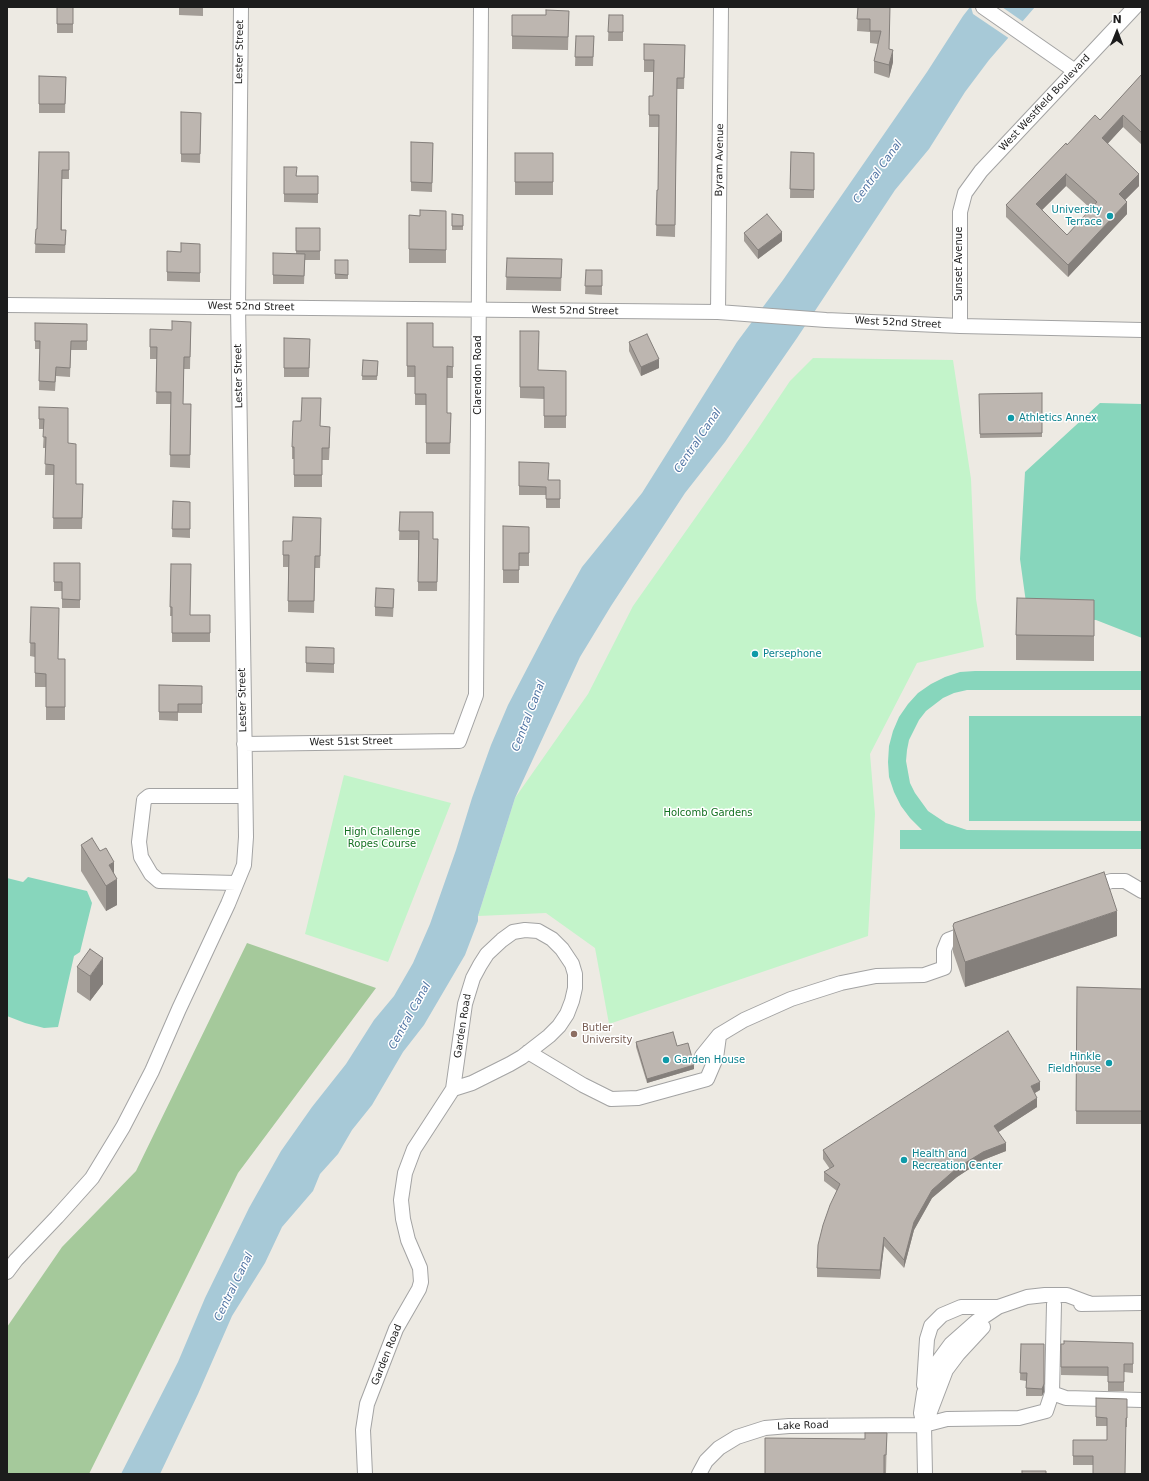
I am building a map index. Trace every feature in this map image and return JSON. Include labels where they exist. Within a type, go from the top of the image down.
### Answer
[{"type":"street","name":"Lester Street","points":[[7,1272],[16,1260],[92,1178],[122,1127],[152,1071],[244,865],[246,837],[238,306],[241,7]]},
{"type":"street","name":"Clarendon Road","points":[[459,741],[476,695],[481,7]]},
{"type":"street","name":"Byram Avenue","points":[[718,312],[721,7]]},
{"type":"street","points":[[983,7],[1075,71]]},
{"type":"street","name":"West Westfield Boulevard","points":[[961,203],[970,185],[981,171],[1135,7]]},
{"type":"street","name":"Sunset Avenue","points":[[960,326],[961,203]]},
{"type":"street","name":"West 52nd Street","points":[[7,304],[718,312],[826,320],[960,326],[1142,330]]},
{"type":"street","name":"West 51st Street","points":[[244,744],[459,741]]},
{"type":"street","points":[[236,883],[159,881],[151,874],[141,857],[138,842],[144,800],[149,796],[245,796]]},
{"type":"street","points":[[1081,892],[1111,881],[1125,881],[1142,891]]},
{"type":"street","points":[[702,1056],[719,1035],[744,1020],[791,999],[841,983],[876,976],[924,975],[944,968],[944,950],[948,940],[985,926]]},
{"type":"street","name":"Garden Road","points":[[365,1474],[363,1430],[367,1404],[396,1329],[420,1289],[422,1282],[420,1268],[408,1240],[403,1219],[401,1200],[404,1174],[414,1149],[453,1089],[465,1004],[473,978],[480,965],[492,949],[507,936],[525,930],[538,931],[545,934],[562,949],[574,968],[575,982],[572,1001],[567,1014],[559,1026],[549,1036],[510,1064],[472,1083],[453,1089]]},
{"type":"street","points":[[528,1052],[583,1085],[611,1099],[638,1098],[706,1079],[716,1058],[719,1035]]},
{"type":"street","points":[[924,1425],[946,1370],[958,1354],[983,1327],[1028,1302],[1045,1295],[1067,1294],[1090,1304]]},
{"type":"street","points":[[925,1474],[924,1425],[921,1413],[924,1393],[925,1352],[931,1326],[942,1315],[961,1307],[998,1307],[1028,1302],[1054,1304],[1142,1303]]},
{"type":"street","points":[[1054,1304],[1052,1393],[1066,1398],[1142,1400]]},
{"type":"street","points":[[924,1393],[937,1363],[951,1344],[977,1321],[998,1307]]},
{"type":"street","name":"Lake Road","points":[[699,1474],[706,1461],[719,1448],[737,1437],[765,1428],[789,1426],[924,1425],[948,1419],[1019,1418],[1046,1411],[1052,1393]]},
{"type":"green space","name":"Holcomb Gardens","points":[[813,358],[953,360],[971,479],[976,599],[984,647],[917,663],[870,754],[875,814],[868,936],[609,1024],[595,948],[546,913],[478,916],[515,798],[588,694],[633,606],[751,439],[790,381]]},
{"type":"green space","points":[[1100,403],[1142,404],[1142,638],[1096,620],[1028,617],[1020,559],[1025,472]]},
{"type":"green space","points":[[1142,671],[1142,690],[967,690],[954,693],[943,698],[926,711],[919,720],[909,740],[907,750],[906,761],[910,783],[915,793],[928,811],[946,823],[967,830],[1142,831],[1142,849],[900,849],[900,830],[922,830],[901,806],[889,777],[889,746],[893,731],[899,717],[918,693],[945,677],[960,672]]},
{"type":"green space","points":[[969,716],[1142,716],[1142,821],[969,821]]},
{"type":"green space","name":"High Challenge Ropes Course","points":[[344,775],[451,803],[388,962],[305,934]]},
{"type":"green space","points":[[28,877],[87,891],[92,903],[80,952],[74,956],[58,1027],[44,1028],[7,1016],[7,878],[23,882]]},
{"type":"green space","points":[[247,943],[376,988],[238,1173],[89,1474],[7,1474],[7,1327],[62,1247],[136,1171]]},
{"type":"water","name":"Central Canal","points":[[970,7],[1035,7],[989,60],[965,92],[929,149],[895,190],[797,338],[725,442],[685,493],[611,606],[580,657],[515,798],[478,916],[478,921],[465,955],[424,1025],[403,1052],[372,1105],[352,1130],[338,1154],[320,1174],[313,1191],[282,1227],[265,1263],[232,1316],[198,1394],[160,1474],[121,1474],[178,1362],[205,1298],[249,1208],[281,1151],[312,1107],[346,1064],[374,1020],[394,996],[413,963],[430,924],[456,850],[472,798],[491,745],[508,705],[582,567],[642,493],[737,342],[783,280],[927,72]]},
{"type":"pier","points":[[971,7],[1002,7],[1025,23],[1010,39],[973,14]]},
{"type":"building","points":[[57,7],[73,7],[73,24],[57,24]]},
{"type":"building","points":[[858,7],[890,7],[889,49],[893,50],[889,65],[874,61],[881,31],[870,31],[870,19],[857,19]]},
{"type":"building","points":[[546,10],[569,11],[568,37],[512,36],[512,15],[546,15]]},
{"type":"building","points":[[609,15],[623,15],[623,32],[608,32]]},
{"type":"building","points":[[576,36],[594,36],[593,57],[575,57]]},
{"type":"building","points":[[644,44],[685,45],[684,78],[677,78],[675,225],[656,225],[659,115],[649,115],[649,96],[653,96],[654,60],[644,60]]},
{"type":"building","points":[[1142,74],[1142,133],[1123,115],[1102,138],[1139,174],[1119,194],[1127,202],[1068,265],[1006,205],[1095,115],[1100,120]],"holes":[[[1066,174],[1097,202],[1067,235],[1036,204]]]},
{"type":"building","points":[[39,76],[66,77],[65,104],[39,104]]},
{"type":"building","points":[[181,112],[201,113],[200,154],[181,154]]},
{"type":"building","points":[[411,142],[433,143],[432,183],[411,182]]},
{"type":"building","points":[[39,152],[69,152],[69,170],[62,170],[61,230],[66,230],[65,245],[35,244],[37,229]]},
{"type":"building","points":[[791,152],[814,153],[814,190],[790,189]]},
{"type":"building","points":[[515,153],[553,153],[553,182],[515,182]]},
{"type":"building","points":[[284,167],[297,167],[296,176],[318,176],[318,194],[284,194]]},
{"type":"building","points":[[420,210],[446,211],[446,250],[409,249],[409,215],[420,216]]},
{"type":"building","points":[[452,214],[463,215],[463,226],[452,226]]},
{"type":"building","points":[[767,214],[782,232],[758,250],[744,233]]},
{"type":"building","points":[[296,228],[320,228],[320,251],[296,251]]},
{"type":"building","points":[[181,243],[200,244],[200,273],[167,272],[167,251],[181,252]]},
{"type":"building","points":[[273,253],[305,254],[304,276],[273,275]]},
{"type":"building","points":[[507,258],[562,259],[561,278],[506,277]]},
{"type":"building","points":[[335,260],[348,260],[348,275],[335,274]]},
{"type":"building","points":[[586,270],[602,270],[602,286],[585,286]]},
{"type":"building","points":[[172,321],[191,322],[190,357],[184,357],[183,404],[191,404],[190,455],[170,455],[171,392],[156,392],[157,347],[150,347],[150,329],[172,330]]},
{"type":"building","points":[[35,323],[87,324],[87,341],[71,341],[70,368],[56,367],[55,382],[39,381],[40,341],[35,341]]},
{"type":"building","points":[[407,323],[433,323],[433,347],[453,347],[453,367],[447,366],[447,413],[451,413],[450,443],[426,443],[426,394],[415,394],[415,366],[407,366]]},
{"type":"building","points":[[520,331],[539,331],[538,370],[566,371],[566,416],[544,416],[544,387],[520,387]]},
{"type":"building","points":[[647,334],[659,359],[641,367],[629,342]]},
{"type":"building","points":[[284,338],[310,339],[309,368],[284,368]]},
{"type":"building","points":[[363,360],[378,361],[377,376],[362,376]]},
{"type":"building","name":"Athletics Annex","points":[[1042,393],[1042,433],[980,434],[979,394]]},
{"type":"building","points":[[302,398],[321,398],[320,426],[330,427],[329,448],[322,448],[322,475],[294,475],[294,447],[292,447],[293,421],[301,421]]},
{"type":"building","points":[[39,407],[68,408],[68,443],[76,444],[76,484],[83,484],[82,518],[53,518],[54,465],[45,464],[46,437],[43,437],[44,419],[39,419]]},
{"type":"building","points":[[519,462],[549,463],[548,480],[560,480],[560,499],[546,499],[546,487],[519,486]]},
{"type":"building","points":[[173,501],[190,502],[190,529],[172,529]]},
{"type":"building","points":[[400,512],[433,512],[433,539],[438,539],[437,582],[418,582],[419,531],[399,531]]},
{"type":"building","points":[[293,517],[321,518],[320,556],[315,556],[314,601],[288,601],[289,555],[283,555],[283,541],[292,541]]},
{"type":"building","points":[[503,526],[529,527],[529,553],[519,553],[519,570],[503,570]]},
{"type":"building","points":[[54,563],[80,563],[80,600],[62,599],[62,582],[54,582]]},
{"type":"building","points":[[171,564],[191,564],[190,615],[210,615],[210,633],[172,633],[172,607],[170,607]]},
{"type":"building","points":[[376,588],[394,589],[393,608],[375,607]]},
{"type":"building","points":[[1017,598],[1094,600],[1094,636],[1016,635]]},
{"type":"building","points":[[31,607],[59,608],[58,659],[65,659],[65,707],[46,707],[46,674],[35,673],[35,643],[30,643]]},
{"type":"building","points":[[306,647],[334,648],[334,664],[306,663]]},
{"type":"building","points":[[159,685],[202,686],[202,704],[178,704],[178,712],[159,712]]},
{"type":"building","points":[[92,838],[100,851],[106,848],[114,862],[109,865],[117,879],[106,886],[81,845]]},
{"type":"building","points":[[1104,872],[1117,911],[965,962],[953,926],[954,923]]},
{"type":"building","points":[[90,949],[103,958],[90,976],[77,967]]},
{"type":"building","name":"Hinkle Fieldhouse","points":[[1077,987],[1142,989],[1142,1111],[1076,1111]]},
{"type":"building","name":"Health and Recreation Center","points":[[1008,1031],[1040,1082],[1031,1086],[1037,1098],[994,1126],[1006,1143],[983,1152],[957,1168],[932,1190],[914,1222],[904,1260],[884,1237],[880,1270],[817,1268],[818,1245],[823,1225],[840,1184],[824,1172],[834,1166],[823,1150]]},
{"type":"building","name":"Garden House","points":[[673,1032],[677,1046],[688,1043],[694,1065],[647,1079],[636,1042]]},
{"type":"building","points":[[1064,1341],[1133,1343],[1133,1364],[1124,1364],[1124,1382],[1108,1382],[1108,1367],[1061,1367],[1061,1344],[1064,1344]]},
{"type":"building","points":[[1021,1344],[1044,1344],[1044,1384],[1042,1389],[1026,1388],[1027,1373],[1020,1373]]},
{"type":"building","points":[[1096,1398],[1127,1399],[1125,1474],[1093,1474],[1093,1456],[1073,1456],[1073,1440],[1107,1440],[1107,1418],[1096,1417]]},
{"type":"building","points":[[865,1433],[887,1433],[886,1455],[884,1455],[884,1474],[765,1474],[765,1438],[865,1439]]},
{"type":"building","points":[[1022,1471],[1046,1471],[1046,1474],[1022,1474]]},
{"type":"place","name":"University Terrace","points":[[1110,216]]},
{"type":"place","name":"Athletics Annex","points":[[1011,418]]},
{"type":"place","name":"Persephone","points":[[755,654]]},
{"type":"place","name":"Butler University","points":[[574,1034]]},
{"type":"place","name":"Garden House","points":[[666,1060]]},
{"type":"place","name":"Hinkle Fieldhouse","points":[[1109,1063]]},
{"type":"place","name":"Health and Recreation Center","points":[[904,1160]]}]
